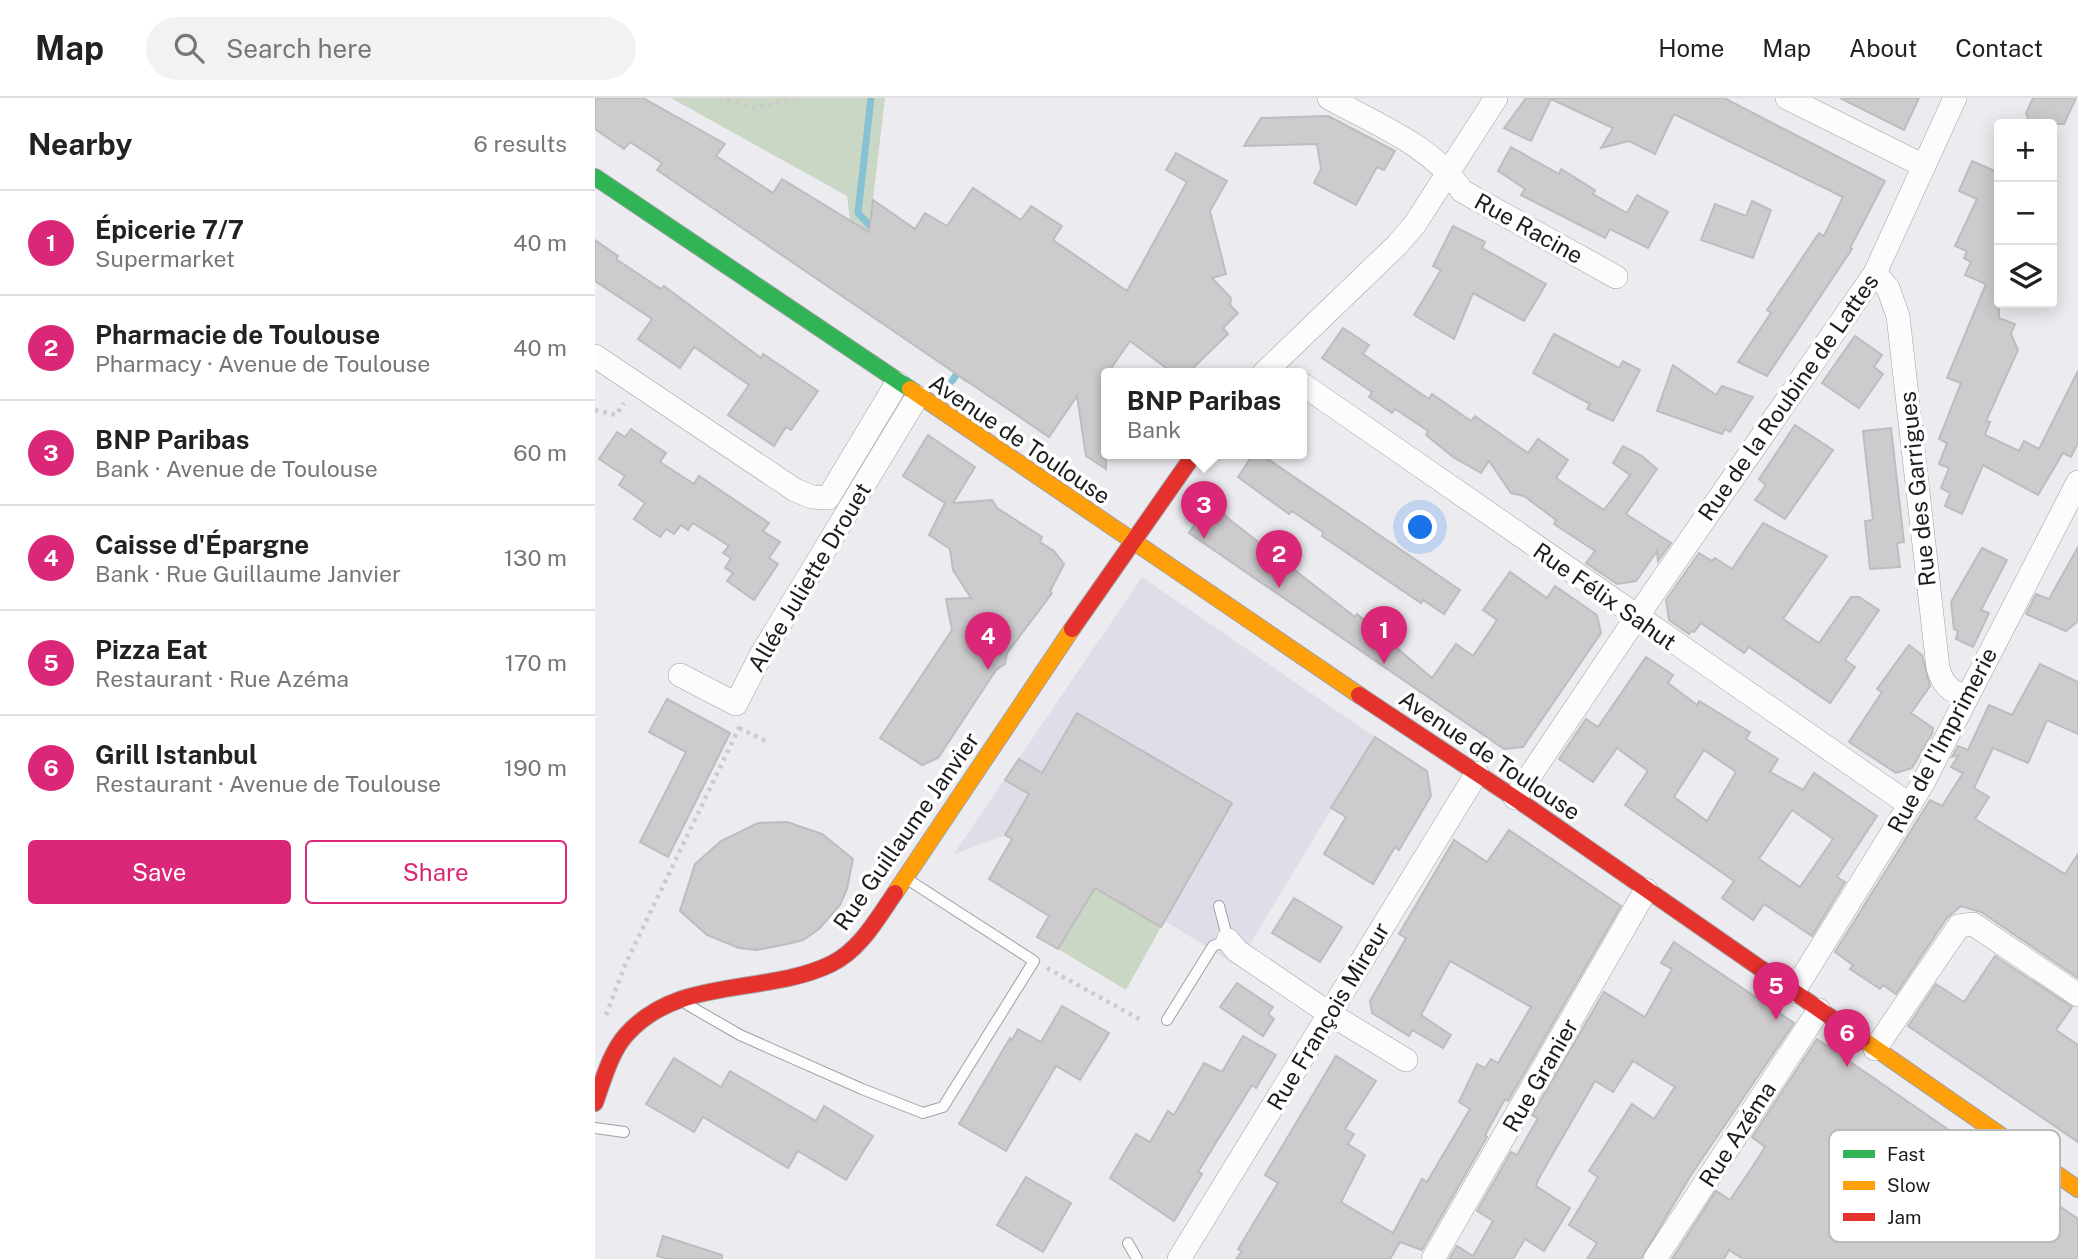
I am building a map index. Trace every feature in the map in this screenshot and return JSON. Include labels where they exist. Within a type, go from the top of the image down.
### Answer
[{"type":"main road","name":"Avenue de Toulouse","points":[[595,177],[917,397],[1515,798],[1992,1130]]},
{"type":"main road","name":"Rue Guillaume Janvier","points":[[595,1103],[614,1055],[625,1036],[643,1018],[676,998],[804,974],[832,963],[868,933],[1131,541],[1191,459]]},
{"type":"main road","name":"Avenue de Toulouse","points":[[2060,1177],[2078,1189]]},
{"type":"street","name":"Rue Racine","points":[[1329,98],[1422,150],[1449,171],[1462,191],[1616,278]]},
{"type":"street","points":[[1276,368],[1397,245],[1496,98]]},
{"type":"street","points":[[1787,98],[1924,166]]},
{"type":"street","name":"Rue de la Roubine de Lattes","points":[[1515,798],[1636,618],[1875,274],[1955,98]]},
{"type":"street","name":"Rue des Garrigues","points":[[1875,274],[1888,288],[1898,316],[1938,668],[1942,682],[1951,691],[1965,698]]},
{"type":"street","points":[[595,356],[795,490],[812,497],[828,498],[842,479],[897,383]]},
{"type":"street","name":"Rue Félix Sahut","points":[[1307,388],[1636,618],[1910,805]]},
{"type":"street","name":"Allée Juliette Drouet","points":[[736,704],[761,654],[917,397]]},
{"type":"street","name":"Rue de l'Imprimerie","points":[[1794,991],[1910,805],[2078,482]]},
{"type":"street","points":[[680,675],[736,704]]},
{"type":"street","name":"Rue François Mireur","points":[[1179,1259],[1477,773]]},
{"type":"street","name":"Rue Granier","points":[[1433,1259],[1646,890]]},
{"type":"street","points":[[1875,1049],[1959,926],[1966,923],[1973,924],[2078,995]]},
{"type":"street","points":[[1227,940],[1237,951],[1330,1014],[1406,1060]]},
{"type":"street","name":"Rue Azéma","points":[[1655,1259],[1819,1010]]},
{"type":"lane","points":[[676,998],[740,1035],[862,1089],[923,1113],[943,1107],[1034,961],[907,878]]},
{"type":"lane","points":[[1167,1020],[1213,946],[1227,940],[1219,906]]},
{"type":"lane","points":[[595,1128],[624,1132]]},
{"type":"lane","points":[[1128,1243],[1137,1259]]},
{"type":"path","points":[[719,98],[756,108],[798,98]]},
{"type":"path","points":[[595,410],[616,415],[637,385]]},
{"type":"path","points":[[604,1023],[625,965],[748,710],[736,704]]},
{"type":"path","points":[[739,728],[768,742]]},
{"type":"path","points":[[1034,961],[1141,1020]]},
{"type":"shaded area","points":[[1142,577],[1375,737],[1237,966],[1165,921],[1161,927],[1005,835],[953,855]]},
{"type":"green space","points":[[671,98],[885,98],[871,217],[995,332],[966,383],[946,367],[968,337],[850,221],[847,196]]},
{"type":"green space","points":[[1095,888],[1161,927],[1126,990],[1058,949]]},
{"type":"building","points":[[595,98],[643,98],[725,144],[716,156],[773,193],[782,179],[869,232],[873,200],[915,229],[925,213],[947,226],[973,188],[1021,220],[1031,206],[1062,226],[1053,240],[1127,291],[1187,182],[1166,170],[1176,153],[1227,181],[1210,211],[1226,274],[1212,278],[1231,298],[1230,305],[1238,313],[1223,328],[1228,334],[1193,368],[1166,368],[1130,341],[1111,368],[1101,368],[1101,459],[1106,459],[1106,469],[1086,456],[1077,396],[1049,437],[657,170],[662,163],[630,142],[624,149],[595,129]]},
{"type":"building","points":[[1526,98],[1724,98],[1885,181],[1850,248],[1852,249],[1767,376],[1738,362],[1771,313],[1767,310],[1819,233],[1824,236],[1843,197],[1674,114],[1655,154],[1629,141],[1601,148],[1613,128],[1551,99],[1531,141],[1504,128]]},
{"type":"building","points":[[1840,98],[1919,98],[1904,130]]},
{"type":"building","points":[[2033,98],[2076,98],[2064,124],[2057,124],[2057,119],[2028,119],[2026,113]]},
{"type":"building","points":[[1328,116],[1395,151],[1384,170],[1377,167],[1356,205],[1314,183],[1321,169],[1317,144],[1244,146],[1261,118]]},
{"type":"building","points":[[1511,147],[1559,174],[1561,169],[1595,190],[1593,194],[1627,213],[1637,195],[1668,212],[1648,248],[1610,229],[1605,238],[1521,195],[1525,189],[1498,171]]},
{"type":"building","points":[[1972,161],[1994,171],[1994,308],[1999,308],[1999,318],[2015,324],[2011,334],[2018,350],[1986,421],[1990,422],[1985,435],[2019,451],[2024,441],[2039,449],[2078,371],[2078,443],[2071,457],[2063,453],[2038,495],[1983,465],[1962,514],[1945,506],[1950,493],[1941,488],[1949,468],[1939,464],[1947,443],[1939,439],[1961,383],[1947,378],[1986,284],[1965,275],[1971,262],[1964,258],[1967,251],[1955,246],[1977,199],[1959,191]]},
{"type":"building","points":[[1752,201],[1771,210],[1753,258],[1701,240],[1715,204],[1746,216]]},
{"type":"building","points":[[1453,226],[1485,242],[1482,248],[1546,284],[1524,321],[1473,293],[1454,339],[1414,315],[1441,270],[1433,266]]},
{"type":"building","points":[[595,240],[618,256],[616,259],[661,289],[664,286],[761,358],[763,354],[818,391],[791,430],[786,427],[774,446],[728,415],[749,385],[694,347],[680,368],[638,339],[652,319],[595,281]]},
{"type":"building","points":[[1343,328],[1369,345],[1363,354],[1429,399],[1432,394],[1471,421],[1475,416],[1528,453],[1538,439],[1568,460],[1556,478],[1604,510],[1630,475],[1613,463],[1623,446],[1642,456],[1657,469],[1626,514],[1671,543],[1658,561],[1657,551],[1636,581],[1617,584],[1586,563],[1595,551],[1554,524],[1556,520],[1524,496],[1511,493],[1489,461],[1481,473],[1453,457],[1426,435],[1428,431],[1395,409],[1392,413],[1369,397],[1372,392],[1322,358]]},
{"type":"building","points":[[1554,334],[1619,368],[1623,361],[1640,370],[1613,421],[1587,409],[1590,404],[1533,373]]},
{"type":"building","points":[[1855,336],[1882,355],[1874,367],[1883,374],[1859,408],[1822,383]]},
{"type":"building","points":[[1673,365],[1716,395],[1722,386],[1753,397],[1730,432],[1725,429],[1722,434],[1657,411]]},
{"type":"building","points":[[1795,425],[1833,450],[1785,519],[1755,500],[1766,485],[1759,479]]},
{"type":"building","points":[[1891,428],[1904,542],[1897,543],[1900,567],[1870,569],[1865,521],[1873,520],[1863,431]]},
{"type":"building","points":[[631,429],[666,453],[660,462],[694,484],[699,476],[769,523],[763,531],[780,542],[769,558],[778,564],[754,600],[727,581],[733,573],[725,568],[731,558],[723,553],[729,546],[693,523],[688,530],[681,525],[674,534],[666,529],[660,537],[634,519],[645,503],[619,485],[625,476],[599,459],[617,432],[625,437]]},
{"type":"building","points":[[928,435],[975,467],[953,503],[992,500],[997,508],[1042,537],[1040,542],[1054,551],[1064,564],[1050,591],[1052,593],[1007,653],[1005,664],[996,670],[938,758],[922,765],[880,738],[952,630],[946,599],[971,598],[953,570],[950,549],[929,535],[945,503],[903,476]]},
{"type":"building","points":[[1250,459],[1268,459],[1460,590],[1444,614],[1423,600],[1421,603],[1322,536],[1323,532],[1292,511],[1289,514],[1238,477]]},
{"type":"building","points":[[1211,501],[1230,520],[1355,617],[1357,614],[1432,678],[1456,644],[1473,656],[1497,620],[1483,610],[1510,572],[1547,598],[1555,586],[1597,615],[1601,633],[1523,747],[1504,749],[1189,533]]},
{"type":"building","points":[[1763,523],[1827,556],[1783,619],[1819,643],[1851,597],[1859,597],[1879,610],[1845,660],[1855,667],[1830,703],[1749,647],[1744,653],[1701,623],[1689,634],[1669,620],[1666,600],[1699,553],[1712,561],[1715,558],[1732,569]]},
{"type":"building","points":[[2078,547],[2078,621],[2066,631],[2026,614],[2036,594],[2049,599]]},
{"type":"building","points":[[1982,548],[2007,560],[1981,610],[1989,613],[1973,647],[1956,639],[1958,631],[1954,629],[1951,602]]},
{"type":"building","points":[[1909,645],[1922,655],[1930,686],[1911,713],[1933,728],[1912,768],[1896,773],[1849,742],[1882,692],[1877,689]]},
{"type":"building","points":[[1646,657],[1673,675],[1668,683],[1697,705],[1699,701],[1750,732],[1746,739],[1778,759],[1770,772],[1803,790],[1814,773],[1877,816],[1837,877],[1845,882],[1812,936],[1764,904],[1753,920],[1722,898],[1734,881],[1625,805],[1648,771],[1617,748],[1593,782],[1559,759],[1586,719],[1598,727]],"holes":[[[1704,750],[1736,772],[1707,821],[1674,797]],[[1792,810],[1833,839],[1800,887],[1759,859]]]},
{"type":"building","points":[[2040,664],[2078,682],[2078,734],[2047,720],[2028,763],[1993,748],[1974,788],[1989,797],[1975,819],[2065,874],[2078,854],[2078,978],[1981,912],[1961,906],[1947,918],[1896,994],[1883,985],[1880,989],[1850,969],[1853,965],[1835,952],[1930,800],[1942,806],[1963,773],[1951,767],[1959,755],[1952,757],[1958,746],[1968,750],[1989,705],[2012,715]]},
{"type":"building","points":[[667,699],[730,733],[668,857],[640,842],[686,752],[649,732]]},
{"type":"building","points":[[1077,713],[1232,803],[1161,927],[1095,888],[1058,949],[1037,937],[1049,916],[989,879],[1012,839],[1005,835],[1029,794],[1005,780],[1019,759],[1042,773]]},
{"type":"building","points":[[1375,737],[1427,771],[1431,796],[1399,850],[1395,847],[1373,884],[1324,854],[1346,817],[1331,808]]},
{"type":"building","points":[[787,822],[822,834],[853,859],[847,889],[840,905],[819,929],[803,940],[788,944],[756,950],[739,948],[707,935],[680,911],[695,864],[721,841],[758,823]]},
{"type":"building","points":[[1509,830],[1621,906],[1508,1101],[1505,1099],[1485,1135],[1487,1137],[1422,1250],[1400,1242],[1390,1259],[1236,1259],[1242,1251],[1238,1249],[1278,1183],[1265,1175],[1336,1056],[1376,1081],[1345,1129],[1354,1134],[1348,1144],[1365,1155],[1341,1202],[1393,1233],[1422,1179],[1427,1182],[1470,1109],[1459,1102],[1477,1064],[1485,1068],[1491,1059],[1498,1063],[1531,1007],[1450,961],[1421,1015],[1451,1035],[1443,1048],[1412,1030],[1409,1036],[1372,1013],[1370,1001],[1406,938],[1399,934],[1454,840],[1487,862]]},
{"type":"building","points":[[1294,898],[1342,927],[1320,962],[1272,933]]},
{"type":"building","points":[[1674,942],[1794,1023],[1691,1175],[1641,1259],[1587,1259],[1597,1243],[1569,1225],[1598,1177],[1589,1171],[1632,1104],[1654,1119],[1675,1087],[1633,1061],[1613,1092],[1595,1081],[1539,1178],[1536,1186],[1570,1208],[1544,1251],[1525,1239],[1513,1259],[1449,1259],[1457,1246],[1473,1256],[1493,1221],[1477,1211],[1511,1152],[1517,1155],[1538,1118],[1532,1115],[1604,992],[1645,1017],[1672,969],[1661,963]]},
{"type":"building","points":[[1995,956],[2072,1007],[2056,1030],[2078,1045],[2078,1142],[1908,1026],[1936,984],[1964,1002]]},
{"type":"building","points":[[1237,983],[1273,1007],[1268,1014],[1274,1019],[1263,1036],[1220,1007]]},
{"type":"building","points":[[1062,1006],[1109,1033],[1080,1080],[1056,1066],[1006,1151],[959,1124],[1010,1038],[1012,1040],[1018,1029],[1041,1042]]},
{"type":"building","points":[[1243,1036],[1276,1055],[1256,1088],[1252,1085],[1217,1141],[1198,1172],[1202,1174],[1174,1221],[1110,1178],[1136,1134],[1150,1142],[1168,1111],[1174,1115],[1204,1063],[1222,1072]]},
{"type":"building","points":[[1817,1039],[1949,1130],[1829,1130],[1829,1242],[2060,1242],[2060,1207],[2078,1219],[2078,1259],[1743,1259],[1729,1250],[1724,1259],[1672,1259],[1716,1191],[1730,1200],[1753,1166],[1765,1147],[1752,1137]]},
{"type":"building","points":[[674,1058],[721,1087],[730,1071],[816,1121],[824,1106],[873,1136],[846,1180],[798,1151],[788,1168],[703,1117],[694,1132],[646,1104]]},
{"type":"building","points":[[1026,1177],[1071,1203],[1043,1252],[997,1225]]},
{"type":"building","points":[[663,1236],[722,1255],[722,1259],[668,1259],[657,1256]]},
{"type":"waterway","points":[[871,98],[858,213],[877,233]]},
{"type":"waterway","points":[[952,381],[961,368]]},
{"type":"traffic: fast","points":[[595,177],[910,389]]},
{"type":"traffic: slow","points":[[910,389],[1359,695]]},
{"type":"traffic: slow","points":[[895,893],[1072,629]]},
{"type":"traffic: slow","points":[[1862,1039],[1993,1130]]},
{"type":"traffic: slow","points":[[2060,1176],[2078,1189]]},
{"type":"traffic: jam","points":[[1072,629],[1191,459]]},
{"type":"traffic: jam","points":[[1359,695],[1531,809],[1862,1039]]},
{"type":"traffic: jam","points":[[595,1103],[607,1067],[616,1050],[626,1035],[647,1016],[671,1003],[697,995],[805,974],[831,964],[851,951],[895,893]]},
{"type":"place","name":"BNP Paribas","points":[[1204,539]]},
{"type":"place","name":"Pharmacie de Toulouse","points":[[1279,588]]},
{"type":"place","name":"Épicerie 7/7","points":[[1384,664]]},
{"type":"place","name":"Caisse d'Épargne","points":[[988,670]]},
{"type":"place","name":"Pizza Eat","points":[[1776,1020]]},
{"type":"place","name":"Grill Istanbul","points":[[1847,1067]]}]
